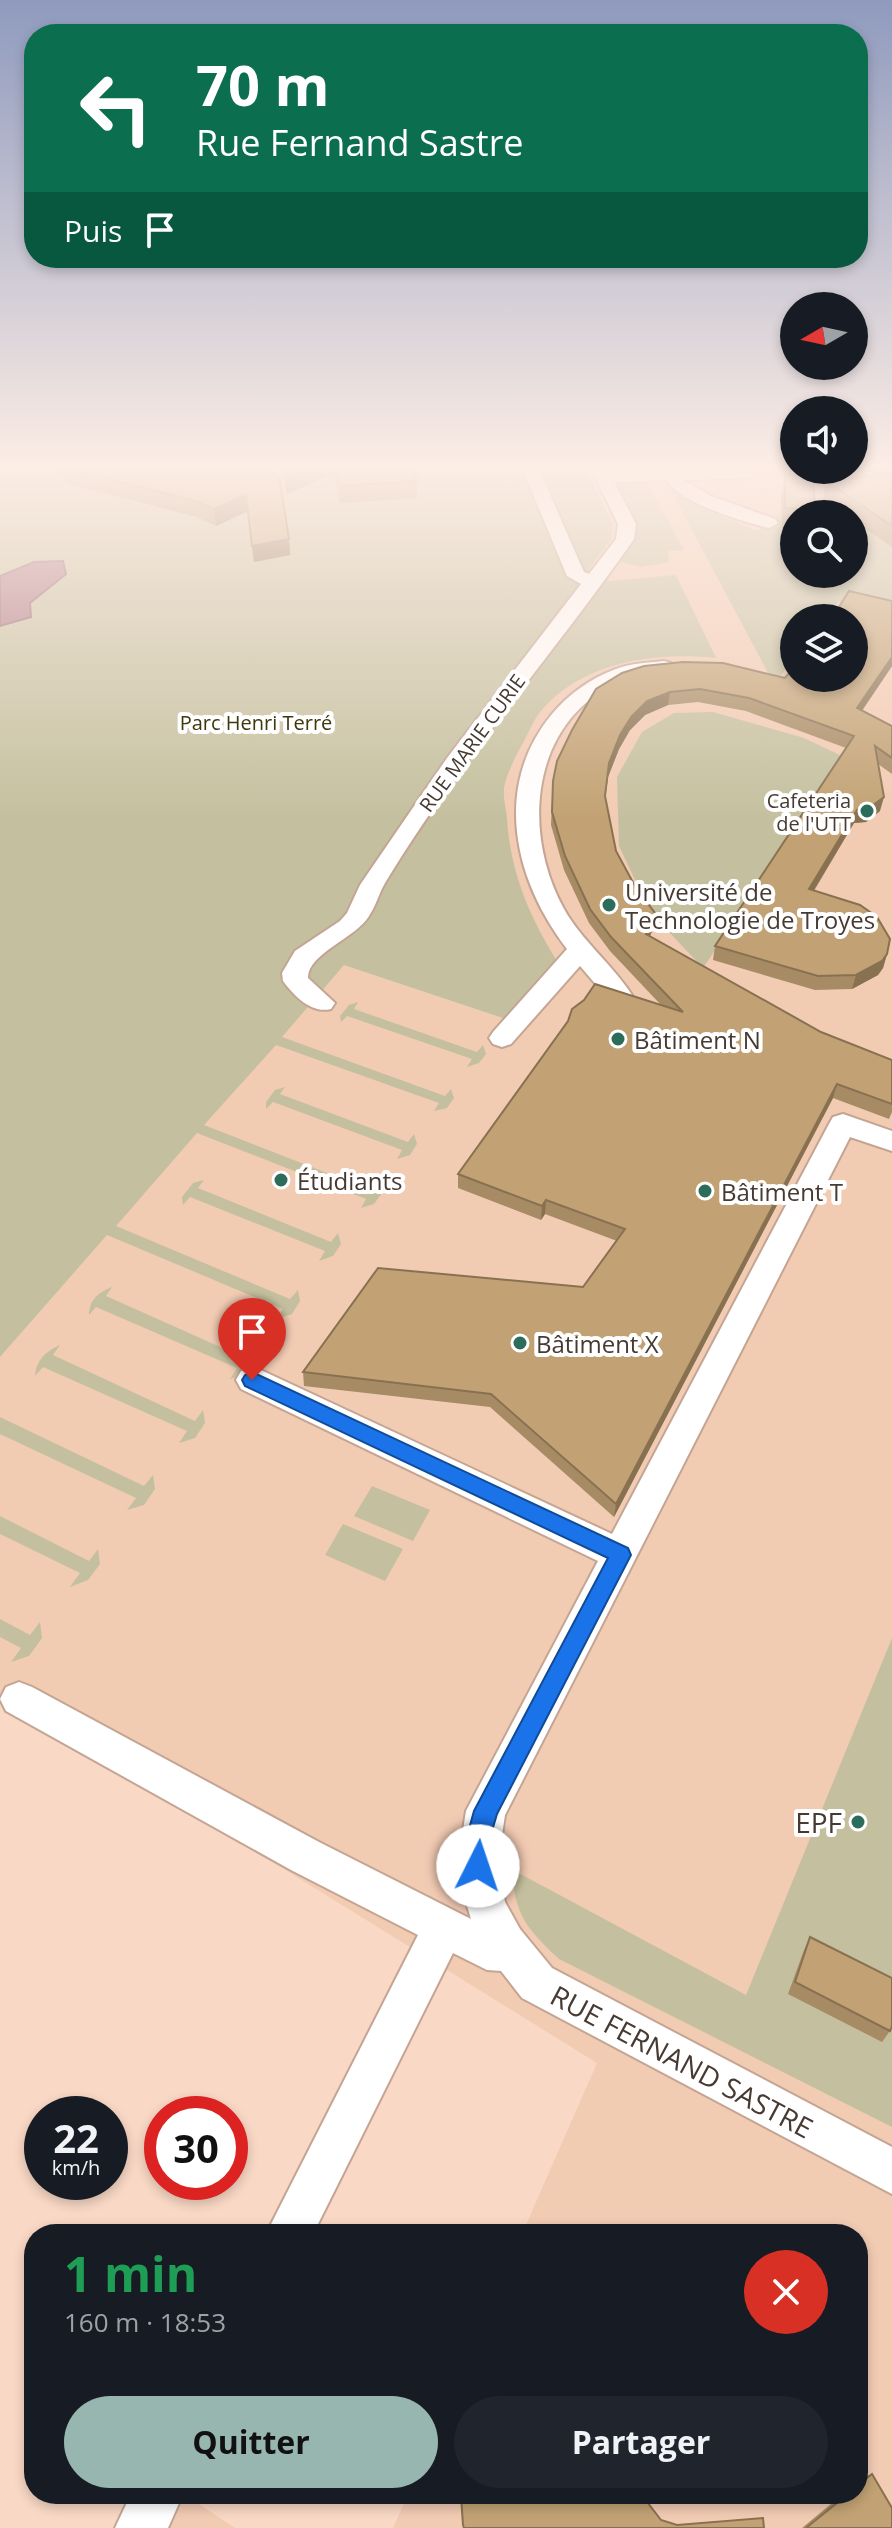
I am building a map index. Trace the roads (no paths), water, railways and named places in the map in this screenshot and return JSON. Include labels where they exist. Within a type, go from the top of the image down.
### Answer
[{"type":"street","name":"RUE MARIE CURIE","points":[[322,1003],[296,981],[298,964],[313,947],[349,926],[358,915],[372,885],[416,819],[591,583]]},
{"type":"street","points":[[619,995],[579,951],[537,875],[524,811],[537,750],[574,699],[623,673],[683,666]]},
{"type":"street","points":[[502,1038],[579,951]]},
{"type":"street","name":"RUE FERNAND SASTRE","points":[[892,1141],[843,1124],[486,1811],[477,1841],[479,1891],[488,1915],[509,1951],[537,1983],[892,2171]]},
{"type":"street","points":[[252,1380],[621,1555]]},
{"type":"street","points":[[19,1699],[305,1856],[487,1949],[509,1951]]},
{"type":"street","points":[[294,2224],[444,1927]]},
{"type":"place","name":"Cafeteria de l'UTT","points":[[867,811]]},
{"type":"place","name":"Université de Technologie de Troyes","points":[[609,905]]},
{"type":"place","name":"Bâtiment N","points":[[618,1039]]},
{"type":"place","name":"Étudiants","points":[[281,1180]]},
{"type":"place","name":"Bâtiment T","points":[[705,1191]]},
{"type":"place","name":"Bâtiment X","points":[[520,1343]]},
{"type":"place","name":"EPF","points":[[858,1822]]},
{"type":"park label","name":"Parc Henri Terré","points":[[256,722]]}]
